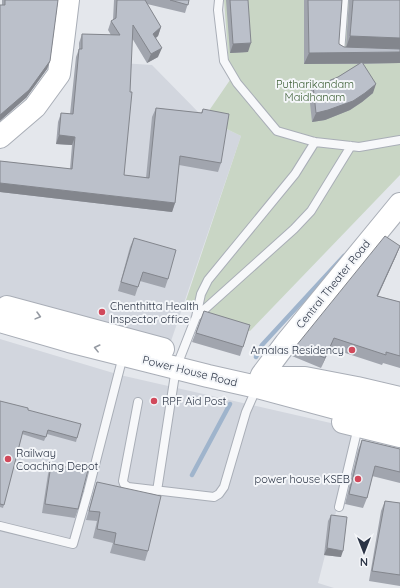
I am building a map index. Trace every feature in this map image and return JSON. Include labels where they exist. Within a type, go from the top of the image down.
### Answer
[{"type":"street","points":[[0,137],[35,106],[59,74],[68,0]]},
{"type":"street","name":"Central Theater Road","points":[[266,383],[314,307],[400,204]]},
{"type":"street","points":[[0,305],[179,361],[266,383],[365,416],[390,415]]},
{"type":"street","name":"Power House Road","points":[[0,320],[69,341],[123,355],[179,361]]},
{"type":"street","points":[[266,383],[305,378],[400,398]]},
{"type":"street","points":[[266,383],[305,412],[400,436]]},
{"type":"lane","points":[[219,0],[218,10],[224,61],[237,83],[277,131],[316,142],[359,147],[400,140]]},
{"type":"lane","points":[[344,0],[340,53],[348,54]]},
{"type":"lane","points":[[157,491],[179,361],[196,317],[201,294],[208,280],[295,174],[316,142]]},
{"type":"lane","points":[[196,317],[294,229],[311,211],[351,146]]},
{"type":"lane","points":[[0,526],[73,544],[88,492],[123,355]]},
{"type":"lane","points":[[138,402],[122,481],[124,484],[128,487],[214,497],[219,494],[224,487],[246,412],[266,383]]},
{"type":"lane","points":[[339,507],[359,426]]},
{"type":"shaded area","points":[[90,61],[152,65],[204,118],[241,136],[170,344],[0,298],[0,170],[73,169]]},
{"type":"shaded area","points":[[0,339],[120,375],[357,429],[318,583],[334,588],[0,588]]},
{"type":"green space","name":"Putharikandam Maidhanam","points":[[224,0],[400,0],[400,175],[250,331],[183,309],[241,136],[204,118],[230,80]]},
{"type":"building","points":[[5,0],[58,0],[50,61],[29,90],[0,115],[0,5],[5,5]]},
{"type":"building","points":[[117,0],[145,0],[161,27],[153,34],[162,48],[151,54],[133,25],[130,92],[132,92],[124,175],[149,178],[156,108],[202,113],[203,109],[229,114],[221,163],[180,156],[175,203],[0,183],[0,161],[72,169],[75,137],[59,135],[61,113],[73,114],[79,49],[82,49],[82,34],[120,35],[111,21],[116,18]]},
{"type":"building","points":[[170,0],[189,0],[188,5]]},
{"type":"building","points":[[230,0],[248,0],[251,43],[233,44]]},
{"type":"building","points":[[308,0],[342,0],[339,44],[344,47],[400,49],[400,52],[309,53]]},
{"type":"building","points":[[353,0],[400,0],[400,38],[350,36]]},
{"type":"building","points":[[362,62],[376,84],[353,101],[316,113],[313,85],[338,77]]},
{"type":"building","points":[[385,236],[400,246],[377,296],[400,302],[400,356],[386,352],[386,355],[334,338],[325,358],[296,346]]},
{"type":"building","points":[[134,238],[176,250],[168,279],[143,272],[138,287],[121,282]]},
{"type":"building","points":[[204,311],[250,325],[243,347],[196,333]]},
{"type":"building","points":[[0,401],[81,424],[77,438],[48,430],[46,437],[23,431],[4,505],[0,504]]},
{"type":"building","points":[[362,440],[400,449],[400,472],[375,466],[367,498],[349,494]]},
{"type":"building","points":[[51,465],[88,470],[78,509],[45,504]]},
{"type":"building","points":[[97,482],[161,496],[148,551],[114,544],[116,533],[97,529],[100,512],[89,511]]},
{"type":"building","points":[[385,501],[400,503],[400,575],[372,571]]},
{"type":"building","points":[[331,515],[347,517],[343,551],[327,548]]},
{"type":"waterway","points":[[256,357],[262,345],[344,256]]},
{"type":"waterway","points":[[192,475],[230,404]]},
{"type":"place","name":"Chenthitta Health Inspector office","points":[[102,312]]},
{"type":"place","name":"Amalas Residency","points":[[352,350]]},
{"type":"place","name":"RPF Aid Post","points":[[154,401]]},
{"type":"place","name":"Railway Coaching Depot","points":[[8,459]]},
{"type":"place","name":"power house KSEB","points":[[358,479]]}]
